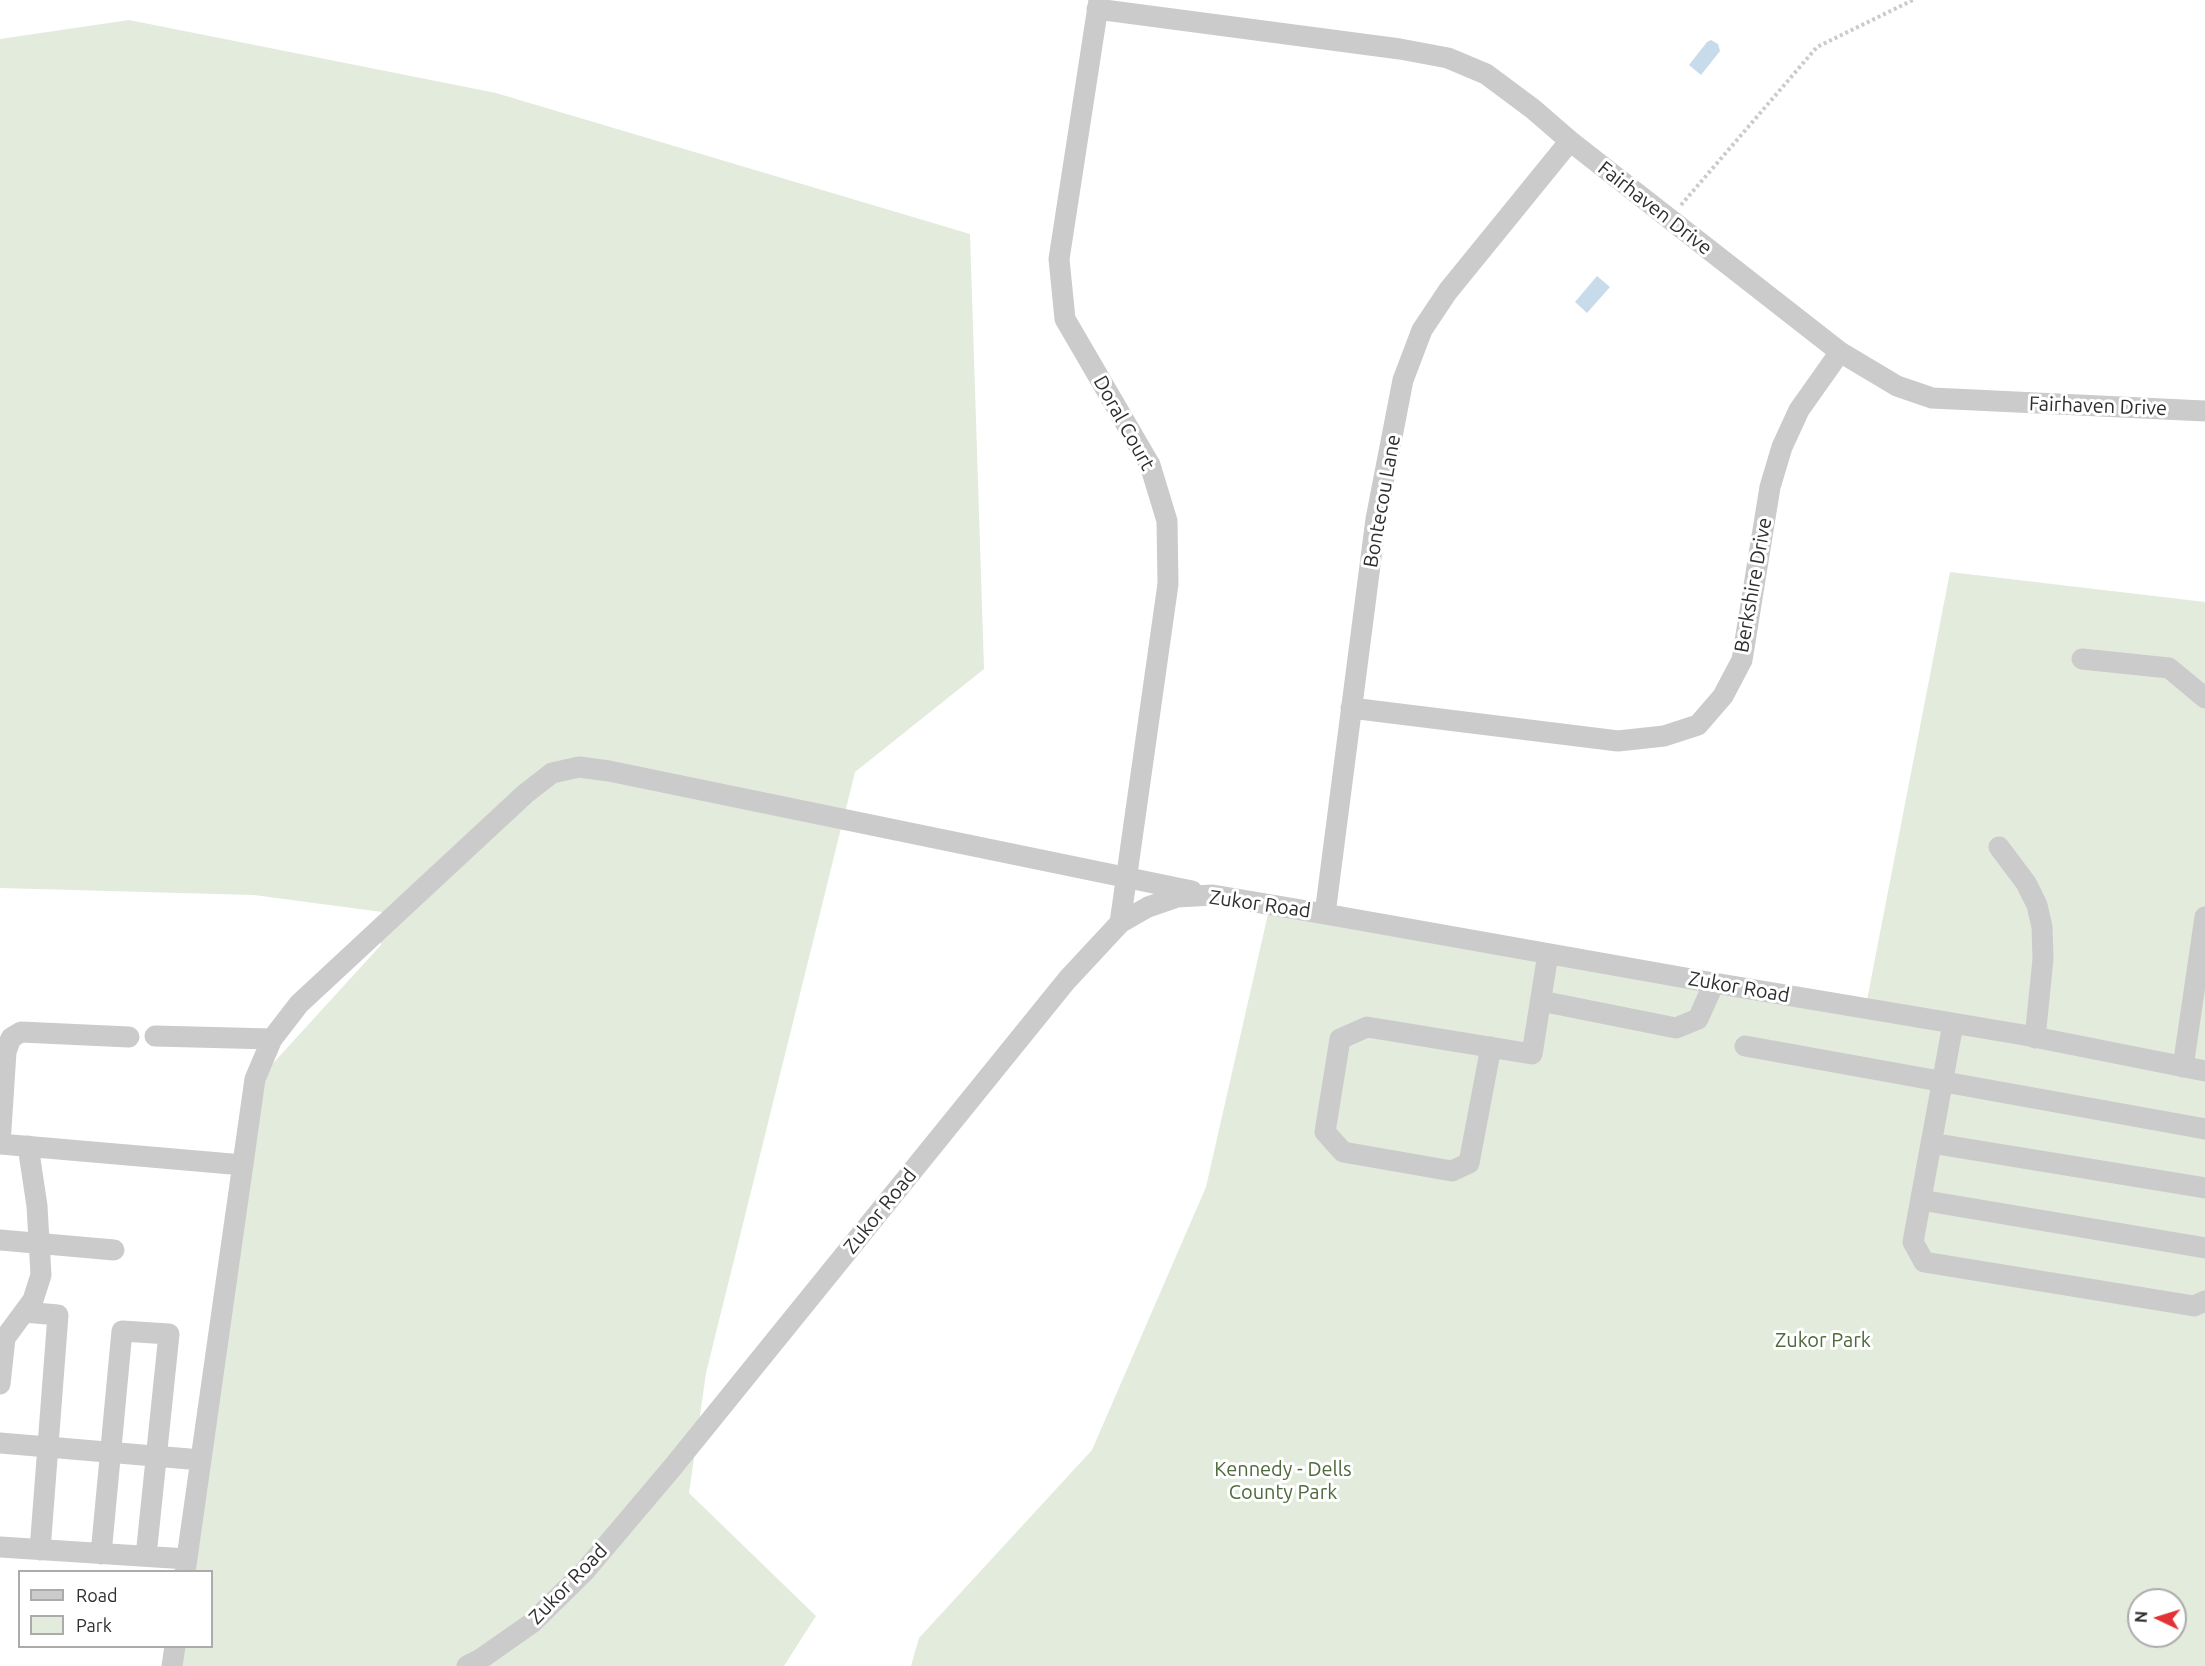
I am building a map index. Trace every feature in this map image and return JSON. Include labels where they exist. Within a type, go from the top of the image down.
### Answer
[{"type":"street","name":"Fairhaven Drive","points":[[1098,5],[1400,49],[1448,58],[1486,74],[1840,352],[1898,386],[1932,398],[2205,411]]},
{"type":"street","name":"Doral Court","points":[[1098,5],[1059,259],[1065,319],[1150,465],[1167,521],[1168,584],[1120,923]]},
{"type":"street","name":"Bontecou Lane","points":[[1325,914],[1376,519],[1404,380],[1422,330],[1448,291],[1570,141]]},
{"type":"street","name":"Berkshire Drive","points":[[1351,708],[1618,741],[1664,736],[1698,725],[1723,696],[1742,660],[1770,487],[1782,447],[1799,410],[1840,352]]},
{"type":"street","points":[[2082,659],[2169,668],[2205,698]]},
{"type":"street","points":[[0,1547],[146,1556],[186,1565],[255,1078],[272,1039],[299,1004],[525,794],[552,773],[579,767],[609,771],[1213,895]]},
{"type":"street","points":[[1999,847],[2026,883],[2037,905],[2042,927],[2043,959],[2035,1038]]},
{"type":"street","name":"Zukor Road","points":[[467,1666],[532,1623],[584,1572],[680,1459],[1067,980],[1120,923],[1148,907],[1177,897],[1213,895],[2035,1038],[2205,1071]]},
{"type":"street","points":[[2183,1067],[2205,917]]},
{"type":"street","points":[[1491,1047],[1469,1163],[1452,1171],[1343,1152],[1324,1131],[1340,1039],[1367,1027],[1491,1047],[1532,1054],[1548,954]]},
{"type":"street","points":[[1541,1001],[1676,1028],[1698,1019],[1714,983]]},
{"type":"street","points":[[1953,1024],[1913,1242],[1923,1262],[2194,1306],[2205,1301]]},
{"type":"street","points":[[129,1037],[21,1032],[11,1038],[6,1052],[0,1144],[243,1165]]},
{"type":"street","points":[[155,1036],[272,1039]]},
{"type":"street","points":[[1745,1046],[2205,1129]]},
{"type":"street","points":[[1931,1143],[2205,1188]]},
{"type":"street","points":[[0,1384],[5,1338],[33,1300],[41,1275],[37,1206],[27,1146]]},
{"type":"street","points":[[1921,1200],[2205,1248]]},
{"type":"street","points":[[0,1240],[114,1250]]},
{"type":"street","points":[[24,1312],[58,1315],[50,1447],[40,1550]]},
{"type":"street","points":[[101,1554],[122,1331],[170,1334],[146,1556]]},
{"type":"street","points":[[0,1443],[201,1460]]},
{"type":"street","points":[[172,1666],[175,1648]]},
{"type":"path","points":[[1669,219],[1817,47],[1914,0]]},
{"type":"green space","points":[[129,20],[496,93],[970,234],[984,669],[855,772],[706,1373],[689,1493],[816,1616],[784,1666],[177,1666],[180,1648],[213,1648],[213,1570],[191,1570],[266,1071],[381,945],[382,912],[254,895],[0,888],[0,39]]},
{"type":"green space","points":[[1950,572],[2205,602],[2205,1061],[1866,1005]]},
{"type":"green space","name":"Zukor Park","points":[[1268,914],[2205,1074],[2205,1666],[911,1666],[919,1638],[1092,1450],[1206,1187]]},
{"type":"water","points":[[1711,40],[1718,44],[1720,51],[1701,75],[1689,65]]},
{"type":"water","points":[[1597,276],[1610,287],[1587,313],[1575,302]]},
{"type":"park label","name":"Kennedy - Dells County Park","points":[[1283,1480]]}]
